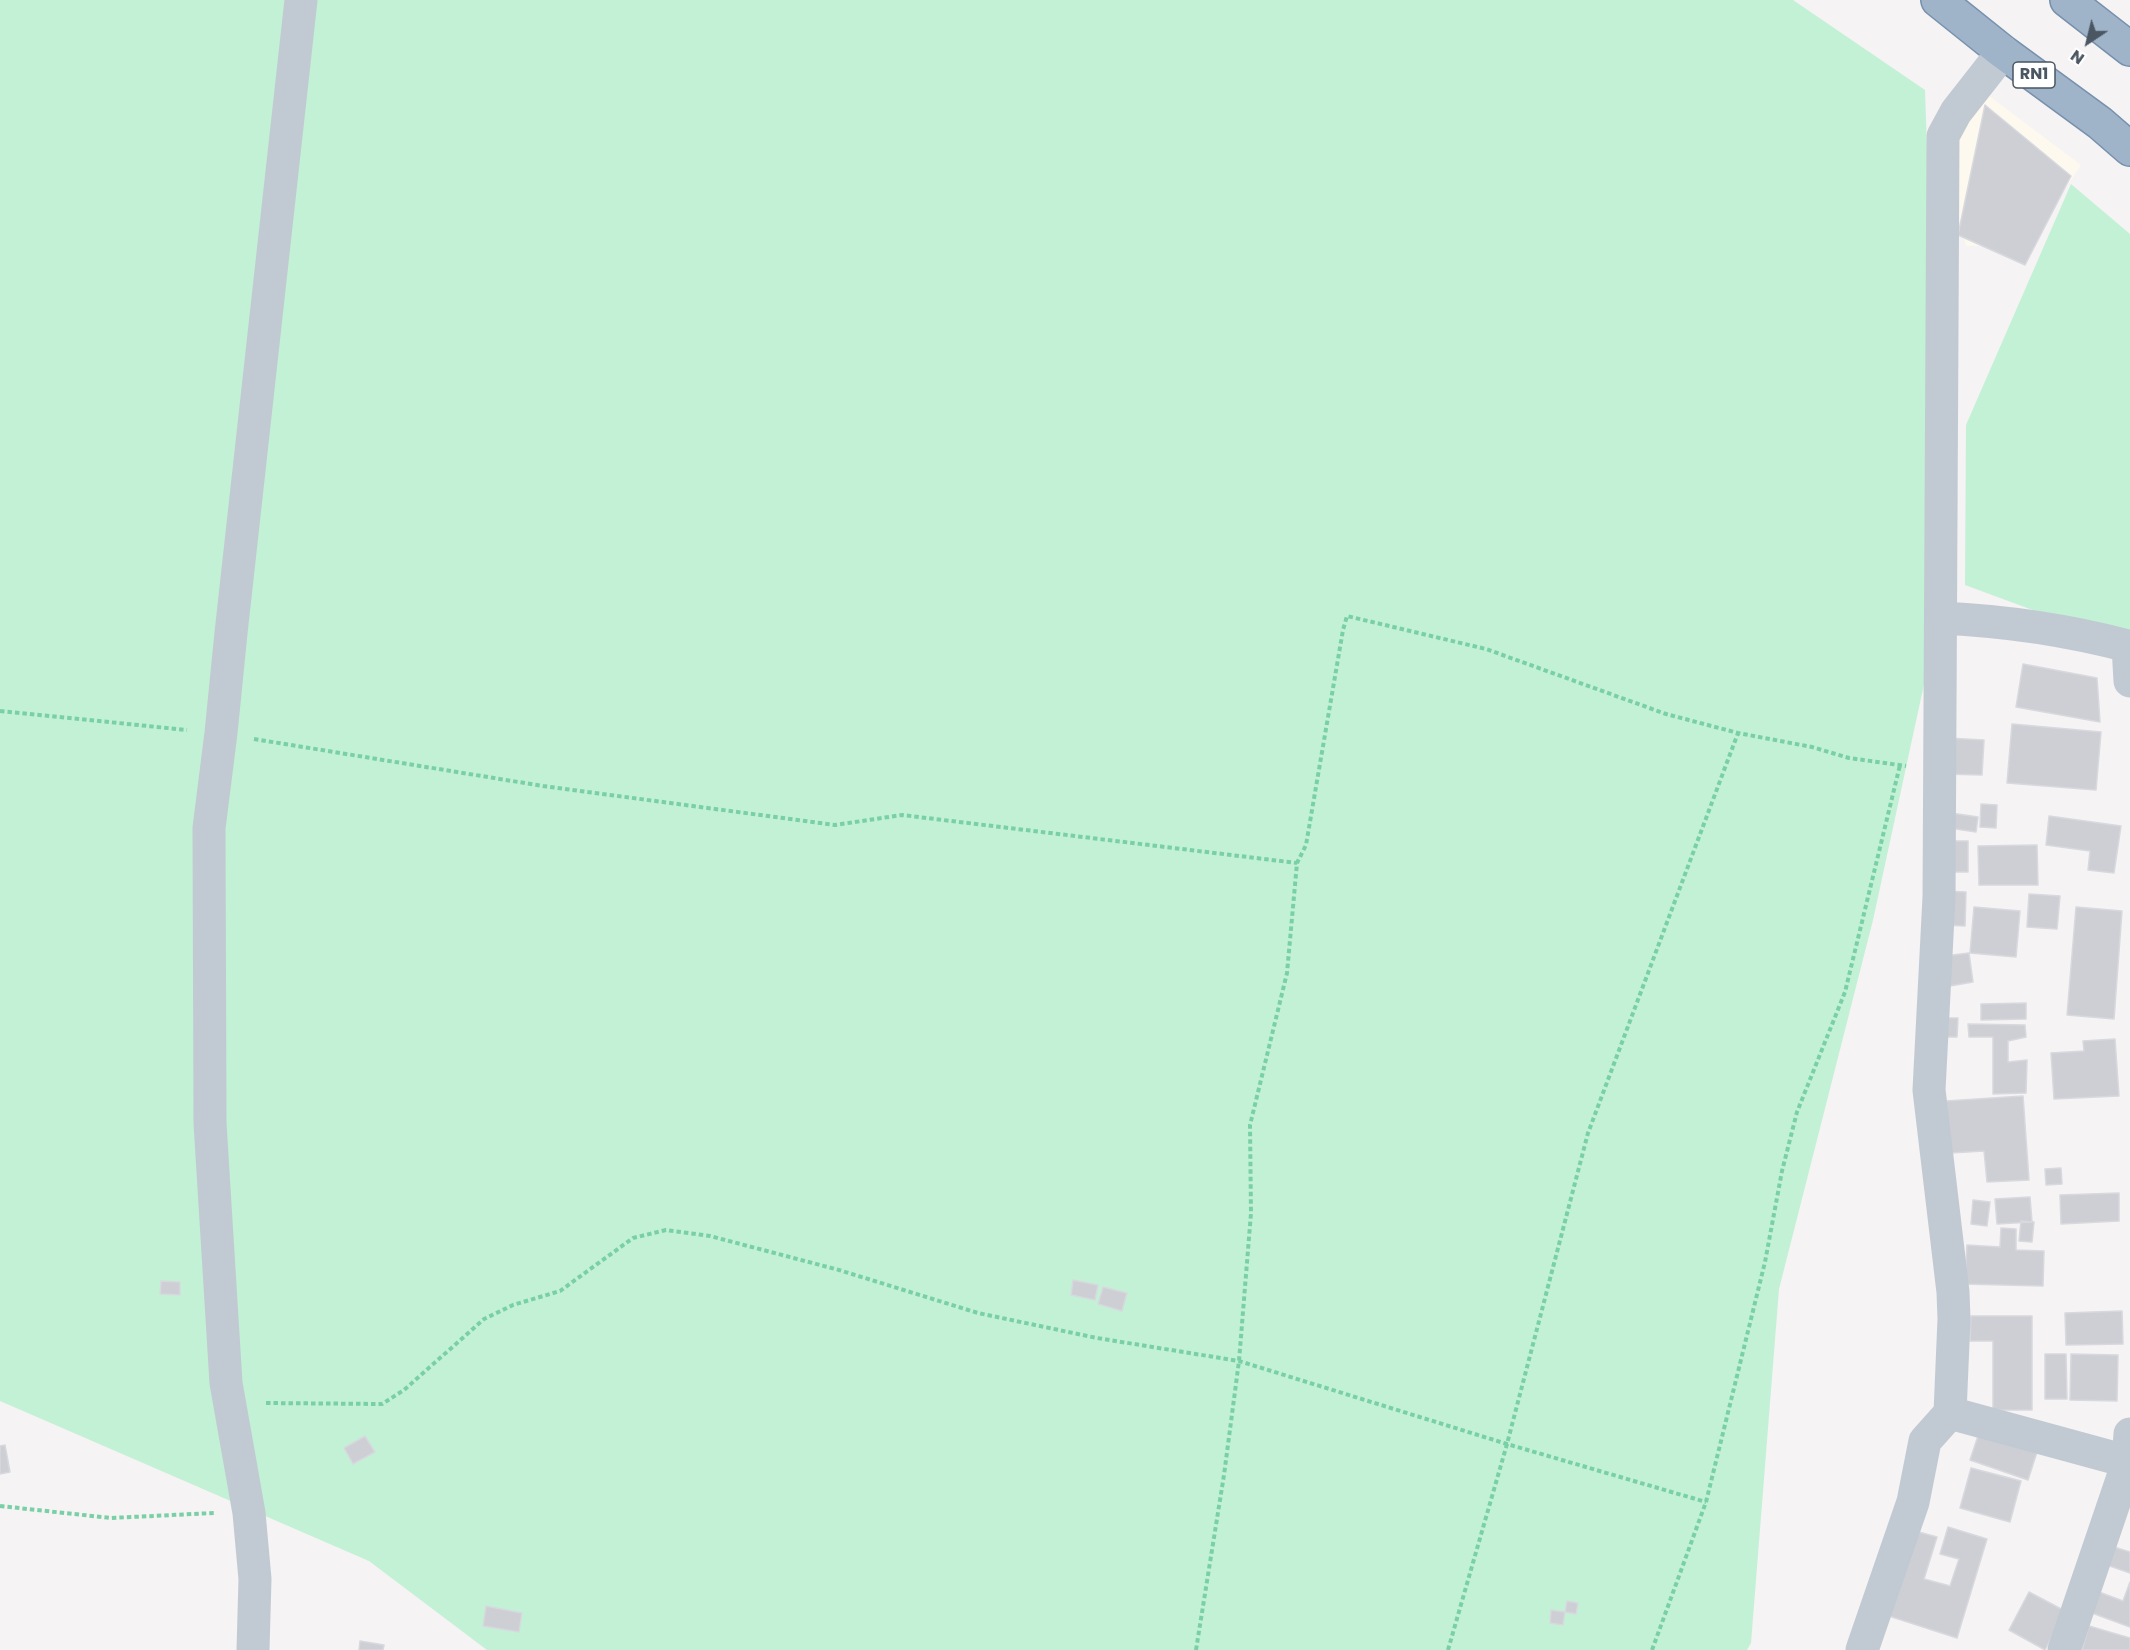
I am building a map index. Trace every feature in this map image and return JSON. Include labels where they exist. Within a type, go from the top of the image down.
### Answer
[{"type":"highway","name":"RN1","points":[[1938,0],[2003,52],[2100,123],[2130,149]]},
{"type":"highway","points":[[2067,0],[2130,50]]},
{"type":"street","points":[[253,1650],[255,1579],[249,1513],[226,1383],[210,1123],[209,828],[301,0]]},
{"type":"street","points":[[1862,1650],[1913,1502],[1925,1441],[1950,1413],[1953,1301],[1929,1090],[1939,897],[1943,136],[1956,112],[2003,52]]},
{"type":"street","points":[[1942,618],[2078,633],[2129,647],[2130,681]]},
{"type":"street","points":[[1950,1413],[2130,1453],[2064,1650]]},
{"type":"path","points":[[1196,1650],[1224,1475],[1239,1361],[1251,1213],[1250,1125],[1287,973],[1297,863],[1306,845],[1347,616],[1486,649],[1666,714],[1738,733],[1812,747],[1849,758],[1940,770]]},
{"type":"path","points":[[0,711],[221,734],[543,786],[835,825],[902,815],[1297,863]]},
{"type":"path","points":[[1448,1650],[1507,1444],[1588,1132],[1738,733]]},
{"type":"path","points":[[1652,1650],[1707,1502],[1765,1262],[1782,1171],[1797,1112],[1845,992],[1900,765]]},
{"type":"path","points":[[229,1403],[382,1404],[405,1390],[484,1319],[513,1305],[560,1291],[633,1238],[666,1230],[710,1236],[828,1267],[978,1313],[1097,1338],[1239,1361],[1507,1444],[1707,1502]]},
{"type":"path","points":[[0,1506],[111,1518],[249,1513]]},
{"type":"shaded area","points":[[1976,86],[2081,165],[2028,245],[1966,246],[1944,158]]},
{"type":"green space","points":[[0,0],[1793,0],[1925,90],[1942,601],[1873,920],[1779,1289],[1751,1643],[1747,1650],[487,1650],[369,1561],[0,1401]]},
{"type":"green space","points":[[2071,184],[2130,234],[2130,646],[1965,585],[1966,425]]},
{"type":"building","points":[[1985,105],[2071,176],[2025,265],[1958,235]]},
{"type":"building","points":[[2023,664],[2097,678],[2100,722],[2016,707]]},
{"type":"building","points":[[2012,724],[2101,732],[2096,790],[2007,783]]},
{"type":"building","points":[[1947,738],[1984,740],[1982,775],[1945,774]]},
{"type":"building","points":[[1981,804],[1997,805],[1996,828],[1980,827]]},
{"type":"building","points":[[1951,813],[1978,817],[1976,832],[1949,828]]},
{"type":"building","points":[[2049,816],[2121,826],[2114,873],[2088,870],[2090,851],[2046,845]]},
{"type":"building","points":[[1951,841],[1968,841],[1968,872],[1951,872]]},
{"type":"building","points":[[2037,845],[2038,885],[1979,885],[1978,846]]},
{"type":"building","points":[[1945,891],[1966,892],[1965,926],[1944,925]]},
{"type":"building","points":[[2029,894],[2060,896],[2057,929],[2027,927]]},
{"type":"building","points":[[1974,907],[2020,911],[2016,957],[1970,953]]},
{"type":"building","points":[[2076,907],[2122,911],[2114,1019],[2067,1015]]},
{"type":"building","points":[[1969,953],[1973,982],[1950,986],[1945,956]]},
{"type":"building","points":[[2026,1003],[2026,1019],[1981,1020],[1981,1004]]},
{"type":"building","points":[[1941,1018],[1958,1018],[1957,1037],[1941,1037]]},
{"type":"building","points":[[1968,1024],[2025,1025],[2026,1037],[2008,1041],[2008,1062],[2027,1060],[2026,1093],[1993,1094],[1993,1037],[1969,1037]]},
{"type":"building","points":[[2115,1039],[2119,1096],[2054,1099],[2051,1053],[2084,1051],[2083,1041]]},
{"type":"building","points":[[2023,1096],[2029,1180],[1987,1182],[1984,1151],[1950,1153],[1946,1101]]},
{"type":"building","points":[[2061,1168],[2062,1184],[2046,1185],[2045,1169]]},
{"type":"building","points":[[2119,1193],[2119,1221],[2061,1224],[2060,1195]]},
{"type":"building","points":[[2030,1197],[2032,1222],[1997,1224],[1995,1199]]},
{"type":"building","points":[[1973,1200],[1990,1202],[1987,1226],[1971,1224]]},
{"type":"building","points":[[2021,1221],[2034,1222],[2032,1242],[2019,1241]]},
{"type":"building","points":[[2001,1228],[2016,1229],[2016,1250],[2044,1251],[2043,1286],[1965,1284],[1967,1245],[2000,1247]]},
{"type":"building","points":[[1073,1280],[1098,1285],[1095,1300],[1071,1295]]},
{"type":"building","points":[[161,1281],[180,1282],[180,1295],[160,1294]]},
{"type":"building","points":[[1103,1287],[1127,1293],[1122,1311],[1098,1304]]},
{"type":"building","points":[[2122,1311],[2123,1344],[2066,1345],[2065,1313]]},
{"type":"building","points":[[1971,1316],[2032,1316],[2032,1410],[1993,1410],[1993,1341],[1970,1341]]},
{"type":"building","points":[[2045,1354],[2066,1354],[2067,1399],[2045,1399]]},
{"type":"building","points":[[2071,1354],[2118,1355],[2117,1401],[2070,1400]]},
{"type":"building","points":[[1980,1430],[2038,1449],[2028,1480],[1970,1460]]},
{"type":"building","points":[[365,1436],[375,1452],[353,1464],[344,1448]]},
{"type":"building","points":[[5,1445],[10,1472],[0,1474],[0,1446]]},
{"type":"building","points":[[1971,1468],[2021,1481],[2010,1522],[1960,1508]]},
{"type":"building","points":[[1948,1527],[1987,1539],[1957,1638],[1889,1616],[1915,1531],[1937,1537],[1924,1579],[1950,1586],[1959,1559],[1940,1554]]},
{"type":"building","points":[[2111,1546],[2130,1552],[2130,1573],[2104,1564]]},
{"type":"building","points":[[2130,1582],[2130,1627],[2092,1613],[2099,1592],[2123,1601]]},
{"type":"building","points":[[2029,1592],[2065,1611],[2045,1650],[2009,1630]]},
{"type":"building","points":[[1567,1601],[1578,1603],[1576,1614],[1565,1612]]},
{"type":"building","points":[[486,1606],[522,1613],[519,1632],[483,1626]]},
{"type":"building","points":[[1551,1610],[1565,1612],[1563,1625],[1550,1623]]},
{"type":"building","points":[[2089,1626],[2130,1638],[2130,1650],[2082,1650]]},
{"type":"building","points":[[360,1641],[384,1645],[383,1650],[359,1650]]}]
